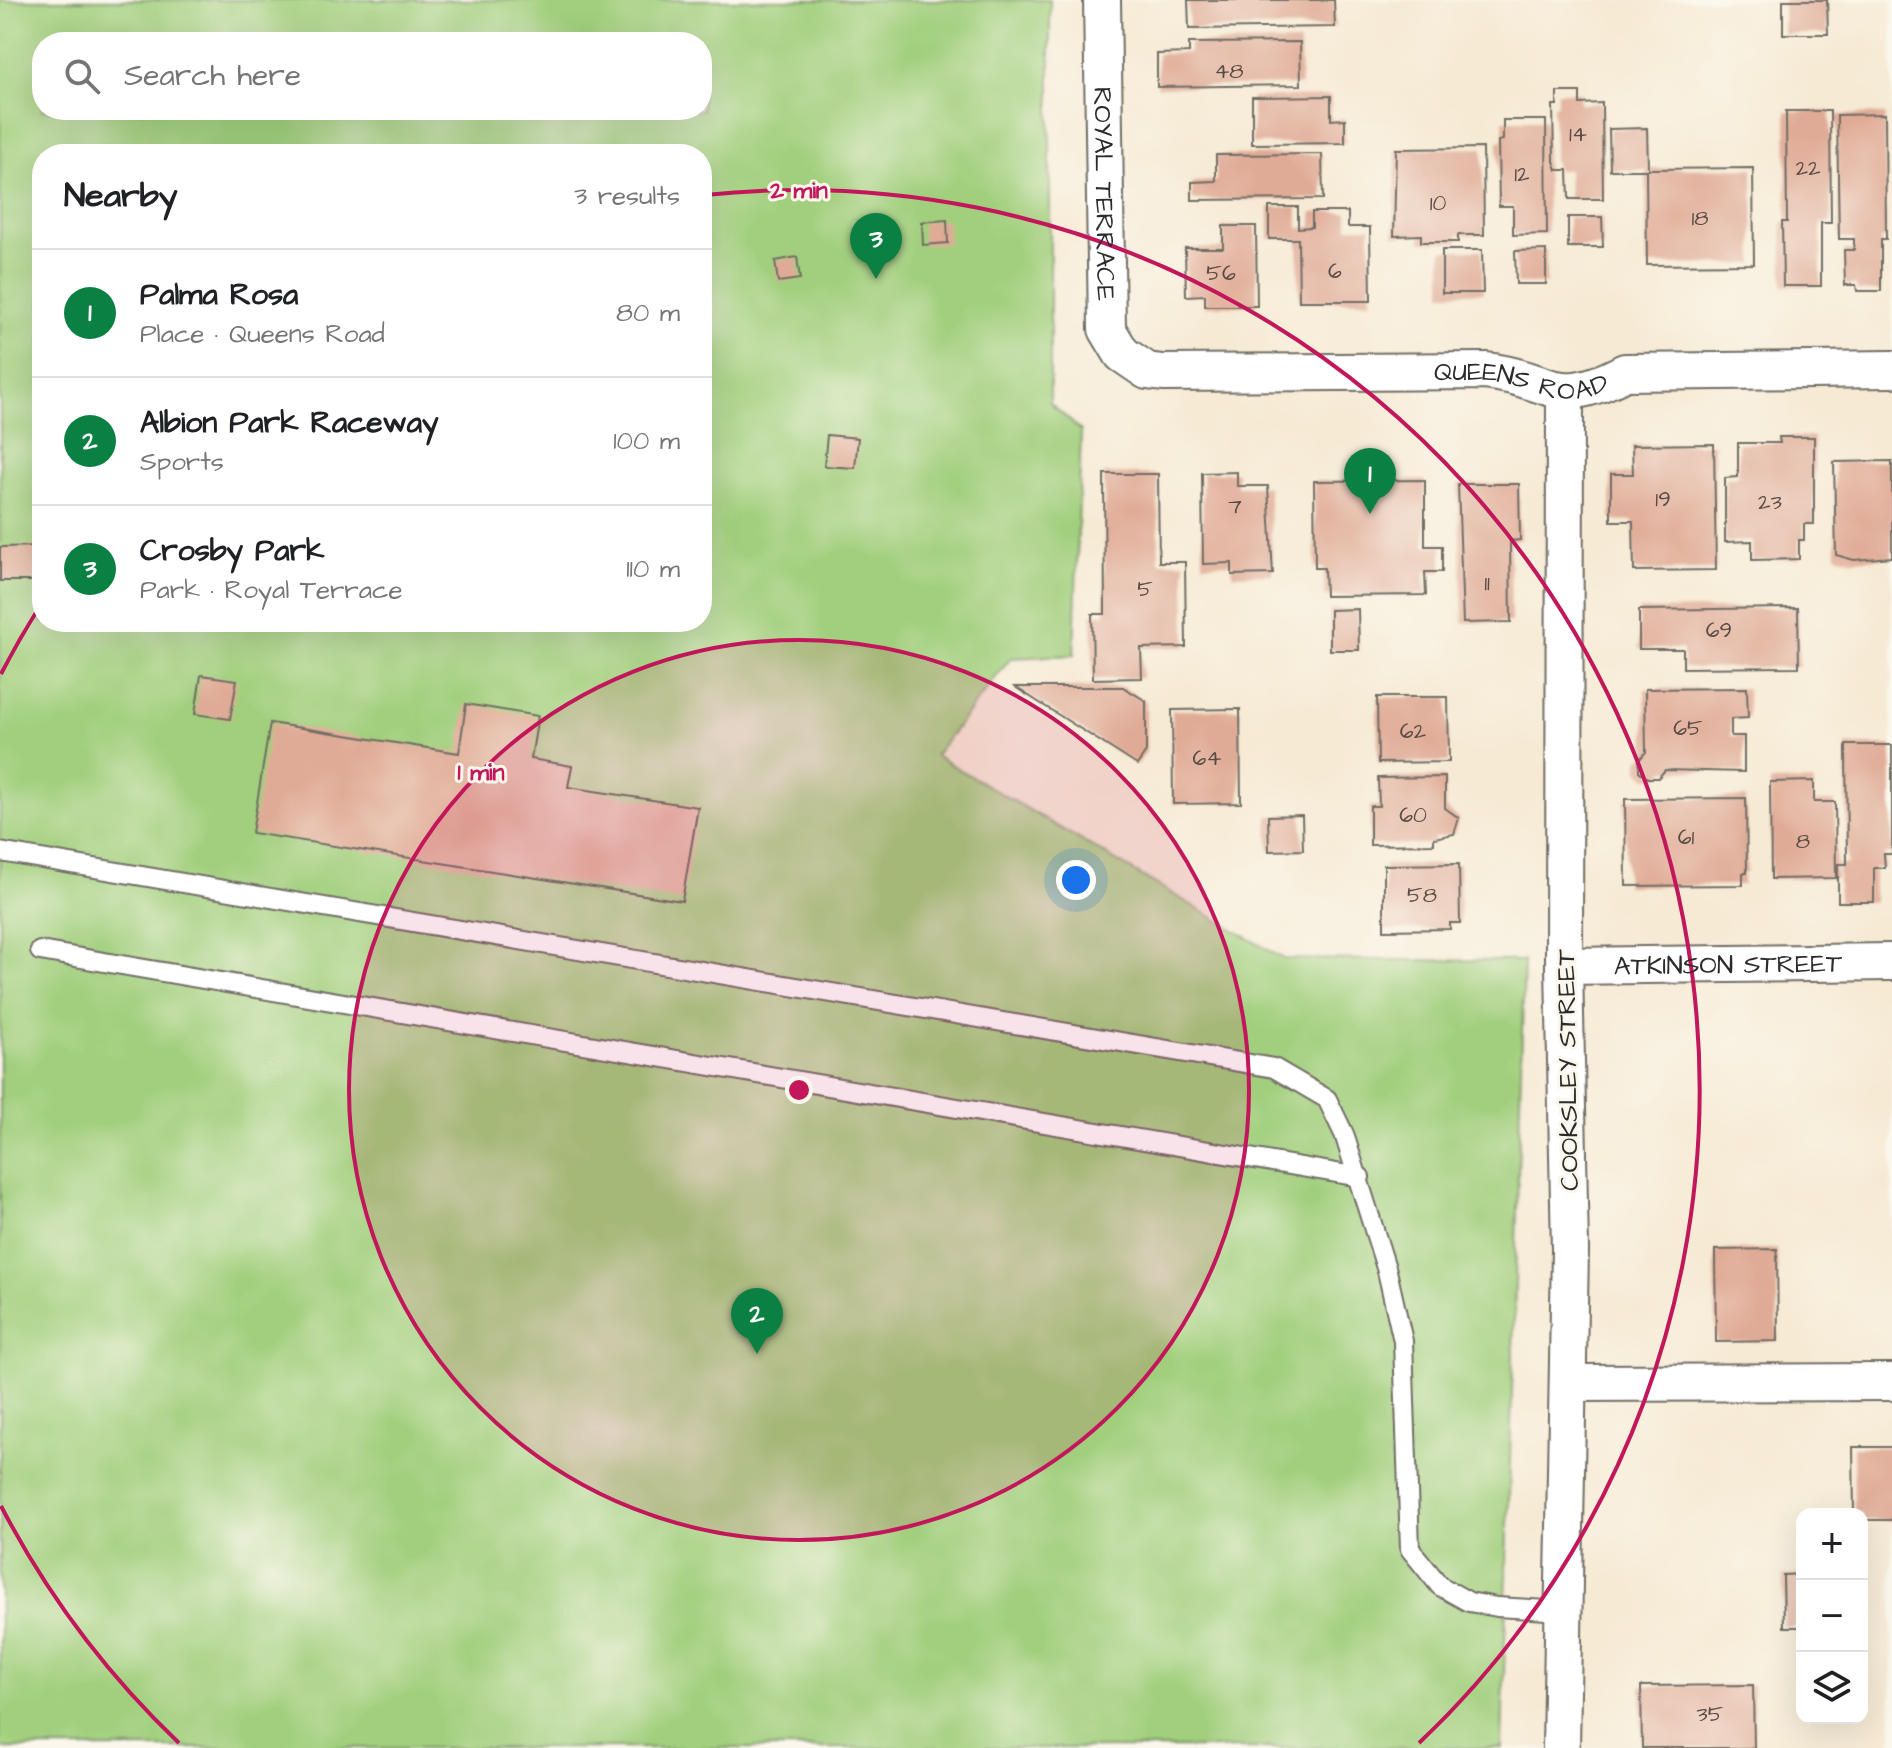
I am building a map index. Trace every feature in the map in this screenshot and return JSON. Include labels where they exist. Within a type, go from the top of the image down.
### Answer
[{"type":"street","name":"ROYAL TERRACE","points":[[1102,0],[1107,329],[1122,354],[1147,371]]},
{"type":"street","name":"QUEENS ROAD","points":[[1147,371],[1236,374],[1485,371],[1510,373],[1565,392],[1587,390],[1625,372],[1892,369]]},
{"type":"street","name":"COOKSLEY STREET","points":[[1561,1748],[1570,1250],[1564,966],[1565,392]]},
{"type":"street","name":"ATKINSON STREET","points":[[1564,966],[1892,962]]},
{"type":"street","points":[[1568,1383],[1892,1382]]},
{"type":"lane","points":[[0,852],[1274,1068],[1327,1099],[1360,1177],[1403,1341],[1410,1549],[1440,1586],[1469,1602],[1563,1611]]},
{"type":"lane","points":[[40,951],[1360,1177]]},
{"type":"green space","points":[[0,0],[1050,0],[1050,403],[1081,431],[1074,655],[1011,658],[935,755],[1284,959],[1524,961],[1502,1748],[0,1748]]},
{"type":"building","points":[[1188,0],[1334,0],[1335,27],[1189,29]]},
{"type":"building","points":[[1783,0],[1827,0],[1828,34],[1783,34]]},
{"type":"building","points":[[1300,42],[1301,85],[1157,87],[1157,54],[1189,53],[1189,43]]},
{"type":"building","points":[[1557,92],[1580,92],[1580,104],[1602,103],[1603,199],[1569,199],[1568,170],[1557,170],[1554,161],[1553,105],[1557,105]]},
{"type":"building","points":[[1331,96],[1331,120],[1345,119],[1345,143],[1252,144],[1252,97]]},
{"type":"building","points":[[1786,111],[1830,111],[1831,223],[1821,223],[1821,286],[1783,286],[1782,222],[1787,222]]},
{"type":"building","points":[[1885,114],[1886,239],[1881,239],[1881,291],[1857,291],[1856,285],[1845,285],[1844,250],[1854,250],[1854,239],[1839,239],[1837,115]]},
{"type":"building","points":[[1503,120],[1546,120],[1547,234],[1513,235],[1513,206],[1499,206],[1498,141],[1503,140]]},
{"type":"building","points":[[1647,128],[1648,169],[1753,168],[1754,264],[1647,265],[1646,170],[1610,170],[1609,129]]},
{"type":"building","points":[[1483,148],[1484,235],[1458,235],[1458,242],[1421,242],[1421,235],[1394,236],[1396,149]]},
{"type":"building","points":[[1322,154],[1323,199],[1192,200],[1192,182],[1216,181],[1216,155]]},
{"type":"building","points":[[1269,207],[1298,207],[1298,228],[1312,227],[1312,212],[1348,212],[1348,227],[1370,227],[1371,301],[1299,301],[1298,239],[1269,239]]},
{"type":"building","points":[[1568,217],[1602,217],[1603,247],[1568,247]]},
{"type":"building","points":[[947,220],[948,243],[923,245],[922,222]]},
{"type":"building","points":[[1223,226],[1256,226],[1257,306],[1205,306],[1205,295],[1186,296],[1185,248],[1223,248]]},
{"type":"building","points":[[1442,250],[1482,250],[1483,293],[1442,293]]},
{"type":"building","points":[[1546,250],[1546,284],[1516,284],[1515,251]]},
{"type":"building","points":[[797,257],[800,279],[778,282],[775,261]]},
{"type":"building","points":[[827,435],[858,438],[855,468],[824,466]]},
{"type":"building","points":[[1779,437],[1814,437],[1814,524],[1804,524],[1804,540],[1799,540],[1799,559],[1752,560],[1752,541],[1725,542],[1725,478],[1738,477],[1738,443],[1780,443]]},
{"type":"building","points":[[1714,444],[1716,570],[1634,571],[1633,521],[1611,521],[1611,474],[1633,474],[1632,445]]},
{"type":"building","points":[[1892,461],[1892,557],[1854,560],[1836,555],[1834,462]]},
{"type":"building","points":[[1237,472],[1237,486],[1268,486],[1273,574],[1232,575],[1232,563],[1203,564],[1202,473]]},
{"type":"building","points":[[1104,474],[1158,474],[1159,562],[1185,562],[1186,647],[1141,648],[1142,678],[1093,679],[1092,614],[1105,614]]},
{"type":"building","points":[[1425,480],[1425,546],[1442,546],[1442,572],[1425,572],[1426,595],[1325,596],[1324,568],[1315,568],[1314,481]]},
{"type":"building","points":[[1458,484],[1519,484],[1520,540],[1510,541],[1511,622],[1463,623]]},
{"type":"building","points":[[32,546],[32,581],[0,581],[0,547]]},
{"type":"building","points":[[1798,608],[1799,667],[1683,668],[1683,649],[1639,649],[1639,610]]},
{"type":"building","points":[[1358,609],[1359,650],[1330,650],[1330,610]]},
{"type":"building","points":[[201,675],[237,680],[230,719],[195,714]]},
{"type":"building","points":[[1015,687],[1123,687],[1146,701],[1146,752],[1137,765]]},
{"type":"building","points":[[1747,688],[1748,718],[1731,719],[1731,736],[1744,736],[1744,772],[1665,770],[1658,778],[1647,778],[1639,771],[1639,760],[1646,752],[1645,689]]},
{"type":"building","points":[[1377,697],[1448,697],[1449,762],[1378,763]]},
{"type":"building","points":[[466,704],[538,716],[531,759],[572,766],[568,787],[698,807],[682,901],[252,833],[270,723],[459,753]]},
{"type":"building","points":[[1240,709],[1241,803],[1173,804],[1172,710]]},
{"type":"building","points":[[1846,745],[1892,745],[1892,854],[1884,854],[1885,868],[1874,868],[1874,902],[1838,902],[1838,864],[1847,864]]},
{"type":"building","points":[[1445,777],[1445,808],[1459,818],[1454,834],[1434,838],[1434,844],[1370,845],[1370,806],[1379,806],[1378,778]]},
{"type":"building","points":[[1814,781],[1814,802],[1835,802],[1836,878],[1771,879],[1770,782]]},
{"type":"building","points":[[1746,798],[1747,873],[1743,873],[1743,885],[1626,886],[1625,799]]},
{"type":"building","points":[[1302,815],[1303,850],[1269,851],[1268,816]]},
{"type":"building","points":[[1459,864],[1460,923],[1450,923],[1450,929],[1384,930],[1384,865]]},
{"type":"building","points":[[1777,1249],[1778,1341],[1716,1342],[1715,1250]]},
{"type":"building","points":[[1853,1447],[1892,1447],[1892,1520],[1868,1520],[1868,1508],[1854,1508]]},
{"type":"building","points":[[1796,1574],[1796,1627],[1784,1627],[1783,1575]]},
{"type":"building","points":[[1753,1685],[1754,1748],[1642,1748],[1641,1686]]},
{"type":"place","name":"Crosby Park","points":[[876,279]]},
{"type":"place","name":"Palma Rosa","points":[[1370,514]]},
{"type":"place","name":"Albion Park Raceway","points":[[757,1354]]}]
